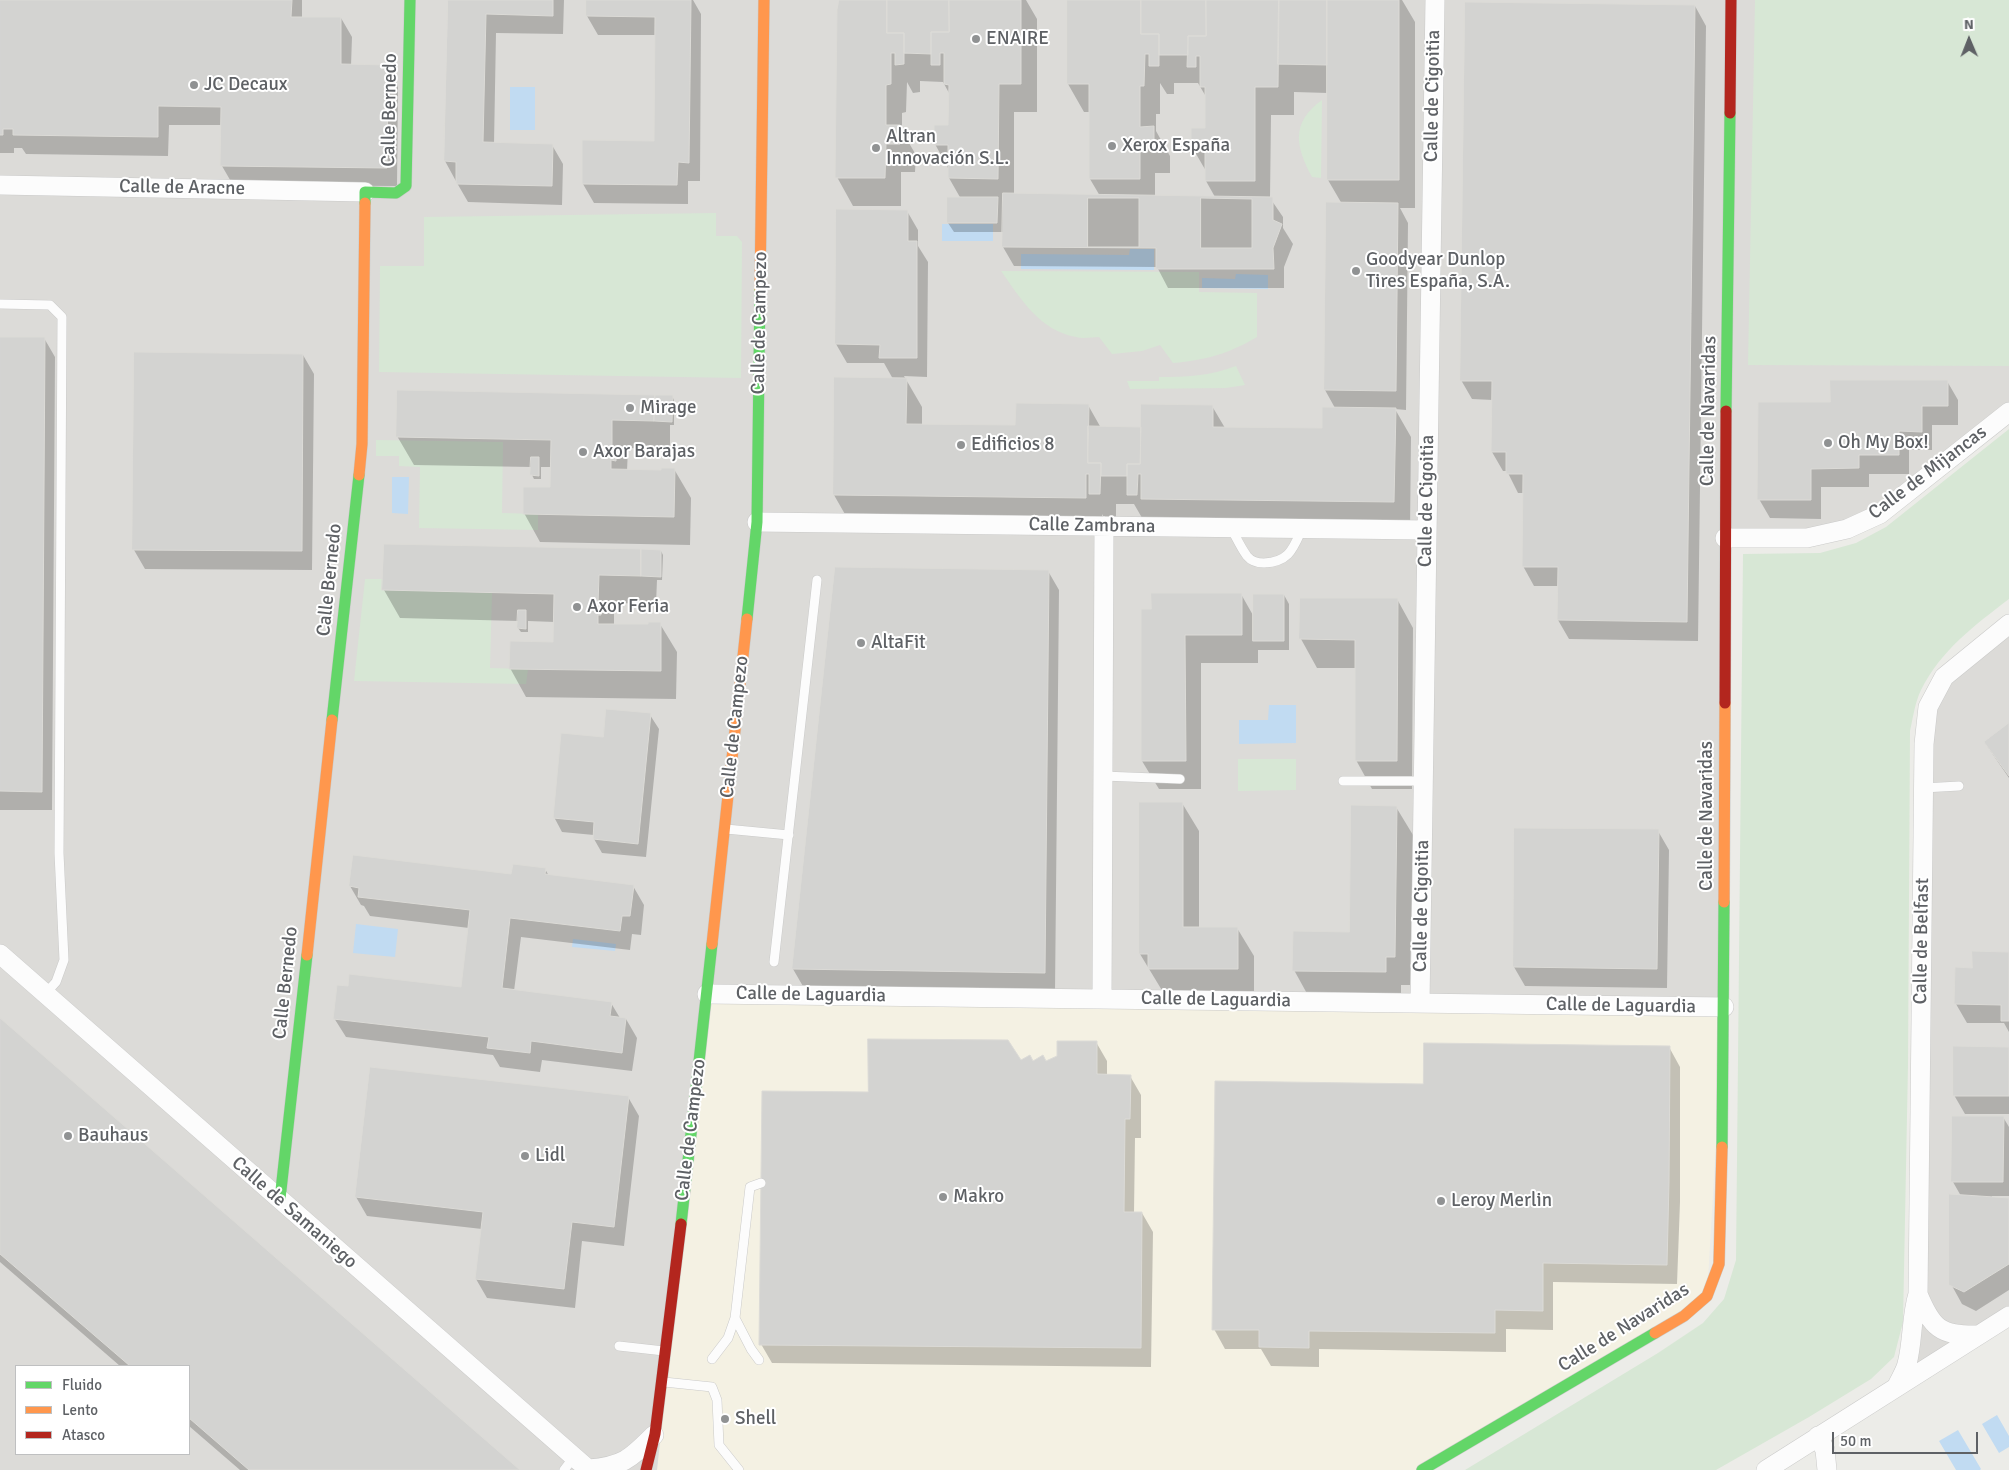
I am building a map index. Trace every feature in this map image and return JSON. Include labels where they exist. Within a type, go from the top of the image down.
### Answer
[{"type":"street","name":"Calle Bernedo","points":[[280,1199],[362,444],[365,192],[396,193],[406,186],[410,0]]},
{"type":"street","name":"Calle de Campezo","points":[[646,1470],[655,1434],[708,994],[757,522],[763,9],[771,0]]},
{"type":"street","name":"Calle de Cigoitia","points":[[1420,1002],[1425,781],[1426,530],[1435,0]]},
{"type":"street","name":"Calle de Navaridas","points":[[1422,1470],[1684,1316],[1707,1296],[1719,1264],[1724,1007],[1725,538],[1731,0]]},
{"type":"street","name":"Calle de Aracne","points":[[0,185],[365,192]]},
{"type":"street","name":"Calle de Mijancas","points":[[1725,538],[1808,538],[1847,529],[1880,514],[2009,412]]},
{"type":"street","name":"Calle Zambrana","points":[[757,522],[1426,530]]},
{"type":"street","points":[[1102,999],[1104,526]]},
{"type":"street","name":"Calle de Belfast","points":[[1897,1386],[1907,1365],[1912,1338],[1913,1310],[1918,1294],[1923,788],[1924,744],[1928,707],[1944,677],[2009,624]]},
{"type":"street","name":"Calle de Samaniego","points":[[0,954],[280,1199],[579,1467]]},
{"type":"street","name":"Calle de Laguardia","points":[[708,994],[1724,1007]]},
{"type":"street","name":"Calle de Belfast","points":[[1918,1294],[1927,1316],[1946,1333],[1978,1335]]},
{"type":"street","points":[[1766,1470],[2009,1316]]},
{"type":"street","name":"Calle de Campezo","points":[[655,1434],[657,1470]]},
{"type":"street","points":[[579,1467],[604,1468],[630,1459],[655,1434]]},
{"type":"street","points":[[1818,1436],[1825,1450],[1827,1470]]},
{"type":"lane","points":[[0,304],[50,305],[62,317],[58,853],[64,960],[56,982],[45,994]]},
{"type":"lane","points":[[1231,528],[1247,556],[1258,563],[1272,563],[1283,559],[1292,550],[1302,528]]},
{"type":"lane","points":[[774,962],[817,580]]},
{"type":"lane","points":[[1103,776],[1180,779]]},
{"type":"lane","points":[[1342,781],[1425,781]]},
{"type":"lane","points":[[1923,788],[1959,786]]},
{"type":"lane","points":[[724,829],[788,835]]},
{"type":"lane","points":[[712,1359],[728,1338],[735,1318],[750,1187],[761,1183]]},
{"type":"lane","points":[[735,1318],[759,1360]]},
{"type":"lane","points":[[619,1346],[664,1351]]},
{"type":"lane","points":[[661,1382],[712,1387],[717,1400],[719,1445],[739,1470]]},
{"type":"shaded area","points":[[0,0],[2009,0],[2009,412],[1847,529],[1725,538],[1724,1007],[708,994],[657,1470],[0,1470]]},
{"type":"shaded area","points":[[2009,624],[2009,1316],[1897,1386],[1907,1365],[1924,744],[1944,677]]},
{"type":"shaded area","points":[[707,994],[1724,1007],[1707,1296],[1422,1470],[657,1470]]},
{"type":"green space","points":[[1755,0],[2009,0],[2009,366],[1748,365]]},
{"type":"green space","points":[[1322,100],[1321,178],[1312,177],[1302,156],[1299,136],[1305,118]]},
{"type":"green space","points":[[716,213],[716,236],[737,236],[742,242],[741,378],[379,372],[380,266],[424,266],[424,217]]},
{"type":"green space","points":[[1001,271],[1199,272],[1199,292],[1257,293],[1257,337],[1226,352],[1185,362],[1173,363],[1160,345],[1142,351],[1112,354],[1099,337],[1079,338],[1051,328],[1032,312]]},
{"type":"green space","points":[[1236,366],[1245,385],[1226,388],[1130,389],[1127,381],[1159,381],[1159,377],[1198,375]]},
{"type":"green space","points":[[2009,429],[2009,599],[1971,629],[1938,663],[1921,690],[1910,731],[1908,1065],[1903,1322],[1894,1357],[1871,1379],[1716,1470],[1465,1470],[1658,1353],[1703,1323],[1724,1299],[1736,1260],[1743,554],[1820,553],[1856,543],[1886,527]]},
{"type":"green space","points":[[376,440],[503,442],[502,513],[538,514],[538,530],[419,528],[420,467],[399,466],[399,456],[376,456]]},
{"type":"green space","points":[[365,579],[383,579],[383,590],[492,593],[490,668],[528,669],[526,684],[354,681]]},
{"type":"green space","points":[[1238,759],[1296,759],[1296,790],[1238,791]]},
{"type":"water","points":[[510,87],[535,87],[535,130],[510,130]]},
{"type":"water","points":[[942,224],[993,224],[993,241],[942,241]]},
{"type":"water","points":[[1130,249],[1154,249],[1154,270],[1021,269],[1021,254],[1129,255]]},
{"type":"water","points":[[1236,274],[1268,275],[1268,289],[1202,288],[1202,278],[1235,279]]},
{"type":"water","points":[[392,477],[409,477],[408,514],[392,513]]},
{"type":"water","points":[[1269,705],[1296,705],[1296,743],[1239,744],[1239,720],[1268,720]]},
{"type":"water","points":[[356,924],[398,929],[395,957],[353,953]]},
{"type":"water","points":[[573,939],[616,944],[615,951],[572,947]]},
{"type":"water","points":[[1997,1415],[2009,1436],[2009,1447],[1999,1453],[1982,1424]]},
{"type":"water","points":[[1958,1430],[1980,1470],[1956,1470],[1939,1441]]},
{"type":"building","name":"JC Decaux","points":[[0,0],[292,0],[291,17],[341,17],[341,64],[388,65],[387,168],[220,166],[221,107],[158,106],[158,137],[13,135],[13,129],[3,129],[3,135],[0,135]]},
{"type":"building","points":[[448,0],[553,0],[553,16],[486,14],[483,142],[553,144],[552,186],[456,184],[456,162],[444,161]]},
{"type":"building","points":[[586,0],[691,0],[689,163],[678,162],[677,185],[582,184],[582,140],[654,141],[655,17],[586,16]]},
{"type":"building","points":[[839,0],[887,0],[887,33],[904,33],[904,64],[895,65],[895,53],[891,53],[891,84],[886,85],[886,125],[900,125],[900,144],[886,144],[885,178],[835,178],[837,10]]},
{"type":"building","points":[[887,0],[949,0],[949,32],[931,32],[931,54],[904,53],[904,33],[887,33]]},
{"type":"building","points":[[949,0],[1021,0],[1021,84],[999,84],[998,179],[948,178],[948,145],[934,145],[934,125],[948,125],[949,85],[944,84],[944,53],[940,53],[940,65],[931,65],[931,32],[949,32]]},
{"type":"building","points":[[1067,0],[1141,0],[1141,34],[1159,34],[1159,66],[1149,66],[1149,54],[1145,54],[1144,86],[1140,86],[1140,127],[1154,126],[1154,145],[1140,145],[1140,179],[1089,179],[1089,84],[1067,84]]},
{"type":"building","points":[[1141,0],[1206,0],[1206,36],[1188,36],[1188,55],[1159,55],[1159,34],[1141,34]]},
{"type":"building","points":[[1206,0],[1279,0],[1278,87],[1255,87],[1255,181],[1205,181],[1205,147],[1191,147],[1191,128],[1205,128],[1205,87],[1200,87],[1200,56],[1196,56],[1196,67],[1187,67],[1188,36],[1206,36]]},
{"type":"building","points":[[1279,0],[1327,0],[1327,65],[1278,64]]},
{"type":"building","points":[[1327,0],[1399,0],[1399,180],[1327,180]]},
{"type":"building","points":[[1465,2],[1695,5],[1687,622],[1557,620],[1558,567],[1522,567],[1523,474],[1506,474],[1506,452],[1491,452],[1492,381],[1460,381]]},
{"type":"building","points":[[1003,193],[1273,197],[1273,220],[1282,224],[1273,248],[1274,269],[1156,269],[1156,248],[1002,247]]},
{"type":"building","points":[[947,197],[998,197],[997,223],[947,223]]},
{"type":"building","points":[[1088,198],[1139,198],[1139,247],[1088,247]]},
{"type":"building","points":[[1201,198],[1252,199],[1252,248],[1201,248]]},
{"type":"building","points":[[1326,202],[1398,203],[1396,391],[1324,390]]},
{"type":"building","points":[[836,209],[908,210],[908,241],[917,241],[917,358],[879,358],[880,345],[835,344]]},
{"type":"building","points":[[0,337],[45,337],[42,792],[0,791]]},
{"type":"building","points":[[134,352],[303,354],[302,551],[132,550]]},
{"type":"building","name":"Edificios 8","points":[[834,377],[907,378],[906,424],[1015,425],[1016,403],[1089,404],[1088,463],[1101,463],[1100,494],[1089,494],[1089,474],[1086,474],[1086,498],[833,495]]},
{"type":"building","name":"Oh My Box!","points":[[1830,380],[1948,380],[1948,406],[1922,406],[1922,432],[1899,431],[1899,455],[1859,455],[1859,468],[1811,469],[1811,500],[1757,500],[1758,402],[1830,402]]},
{"type":"building","name":"Axor Barajas","points":[[397,390],[655,395],[654,421],[612,420],[612,449],[616,449],[616,461],[611,460],[611,469],[661,470],[661,468],[675,468],[674,517],[523,514],[523,487],[550,487],[551,440],[396,437]]},
{"type":"building","points":[[655,395],[673,395],[672,422],[654,421]]},
{"type":"building","points":[[1141,404],[1213,405],[1213,427],[1322,428],[1322,407],[1396,408],[1394,502],[1141,499],[1141,474],[1138,474],[1137,495],[1127,495],[1127,464],[1140,464]]},
{"type":"building","points":[[1088,426],[1141,427],[1140,464],[1127,464],[1127,476],[1101,476],[1101,463],[1088,463]]},
{"type":"building","points":[[531,457],[539,457],[539,476],[530,475]]},
{"type":"building","name":"Axor Feria","points":[[384,544],[641,549],[641,576],[599,575],[598,604],[601,604],[601,615],[598,615],[598,624],[648,624],[648,622],[661,622],[661,671],[509,669],[510,641],[553,642],[554,594],[382,590]]},
{"type":"building","points":[[641,549],[661,550],[661,577],[641,576]]},
{"type":"building","points":[[835,567],[1049,570],[1045,973],[792,969]]},
{"type":"building","points":[[1151,593],[1242,593],[1242,635],[1185,635],[1186,761],[1141,761],[1141,609],[1151,609]]},
{"type":"building","points":[[1253,594],[1284,594],[1284,641],[1253,641]]},
{"type":"building","points":[[1300,598],[1398,598],[1397,761],[1355,761],[1355,640],[1299,639]]},
{"type":"building","points":[[518,610],[526,610],[526,629],[517,628]]},
{"type":"building","points":[[606,709],[651,713],[638,844],[593,839],[594,822],[553,818],[561,733],[603,737]]},
{"type":"building","points":[[2009,723],[2009,776],[1984,742]]},
{"type":"building","points":[[1139,802],[1183,802],[1183,927],[1238,927],[1238,969],[1148,969],[1148,954],[1139,954]]},
{"type":"building","points":[[1351,805],[1397,806],[1395,957],[1386,957],[1386,972],[1292,971],[1293,931],[1349,932]]},
{"type":"building","points":[[1514,828],[1659,829],[1657,969],[1513,967]]},
{"type":"building","points":[[353,855],[511,874],[513,864],[546,868],[545,874],[634,885],[630,916],[622,916],[620,931],[510,918],[502,988],[612,1002],[610,1016],[626,1018],[622,1053],[531,1041],[530,1053],[487,1048],[489,1037],[333,1019],[337,985],[348,986],[349,974],[461,987],[470,910],[358,897],[359,888],[349,886]]},
{"type":"building","points":[[1972,951],[2009,952],[2009,1021],[2001,1021],[2001,1005],[1954,1004],[1955,967],[1972,968]]},
{"type":"building","name":"Bauhaus","points":[[0,1018],[520,1470],[249,1470],[190,1419],[190,1365],[129,1365],[0,1254]]},
{"type":"building","name":"Makro","points":[[868,1039],[1008,1040],[1021,1060],[1030,1055],[1033,1061],[1043,1055],[1046,1061],[1057,1056],[1057,1041],[1097,1041],[1097,1074],[1131,1075],[1130,1119],[1125,1119],[1124,1212],[1142,1212],[1141,1348],[759,1345],[762,1091],[868,1092]]},
{"type":"building","name":"Leroy Merlin","points":[[1424,1043],[1670,1046],[1667,1265],[1543,1263],[1543,1311],[1495,1310],[1495,1333],[1309,1331],[1309,1348],[1259,1347],[1259,1330],[1212,1330],[1215,1081],[1423,1084]]},
{"type":"building","points":[[1953,1046],[2009,1047],[2009,1096],[1953,1096]]},
{"type":"building","points":[[370,1067],[629,1096],[614,1227],[572,1222],[564,1289],[475,1279],[483,1212],[355,1197]]},
{"type":"building","points":[[1952,1116],[2004,1116],[2003,1182],[1951,1182]]},
{"type":"building","points":[[1949,1194],[2009,1198],[2009,1264],[1964,1292],[1949,1285]]},
{"type":"traffic: fast","points":[[365,203],[365,192],[396,193],[406,186],[410,0]]},
{"type":"traffic: fast","points":[[1726,411],[1730,113]]},
{"type":"traffic: fast","points":[[747,619],[757,522],[760,289]]},
{"type":"traffic: fast","points":[[332,720],[359,475]]},
{"type":"traffic: fast","points":[[1722,1147],[1724,902]]},
{"type":"traffic: fast","points":[[681,1224],[712,944]]},
{"type":"traffic: fast","points":[[280,1199],[307,955]]},
{"type":"traffic: fast","points":[[1422,1470],[1655,1333]]},
{"type":"traffic: slow","points":[[760,289],[764,0]]},
{"type":"traffic: slow","points":[[359,475],[362,444],[365,203]]},
{"type":"traffic: slow","points":[[712,944],[747,619]]},
{"type":"traffic: slow","points":[[1724,902],[1725,703]]},
{"type":"traffic: slow","points":[[307,955],[332,720]]},
{"type":"traffic: slow","points":[[1655,1333],[1684,1316],[1707,1296],[1719,1264],[1722,1147]]},
{"type":"traffic: jam","points":[[1730,113],[1731,0]]},
{"type":"traffic: jam","points":[[1725,703],[1726,411]]},
{"type":"traffic: jam","points":[[646,1470],[655,1434],[681,1224]]},
{"type":"place","name":"ENAIRE","points":[[976,39]]},
{"type":"place","name":"JC Decaux","points":[[194,85]]},
{"type":"place","name":"Xerox España","points":[[1112,146]]},
{"type":"place","name":"Altran Innovación S.L.","points":[[876,148]]},
{"type":"place","name":"Goodyear Dunlop Tires España, S.A.","points":[[1356,271]]},
{"type":"place","name":"Mirage","points":[[630,408]]},
{"type":"place","name":"Oh My Box!","points":[[1828,443]]},
{"type":"place","name":"Edificios 8","points":[[961,445]]},
{"type":"place","name":"Axor Barajas","points":[[583,452]]},
{"type":"place","name":"Axor Feria","points":[[577,607]]},
{"type":"place","name":"AltaFit","points":[[861,643]]},
{"type":"place","name":"Bauhaus","points":[[68,1136]]},
{"type":"place","name":"Lidl","points":[[525,1156]]},
{"type":"place","name":"Makro","points":[[943,1197]]},
{"type":"place","name":"Leroy Merlin","points":[[1441,1201]]},
{"type":"place","name":"Shell","points":[[725,1419]]}]
